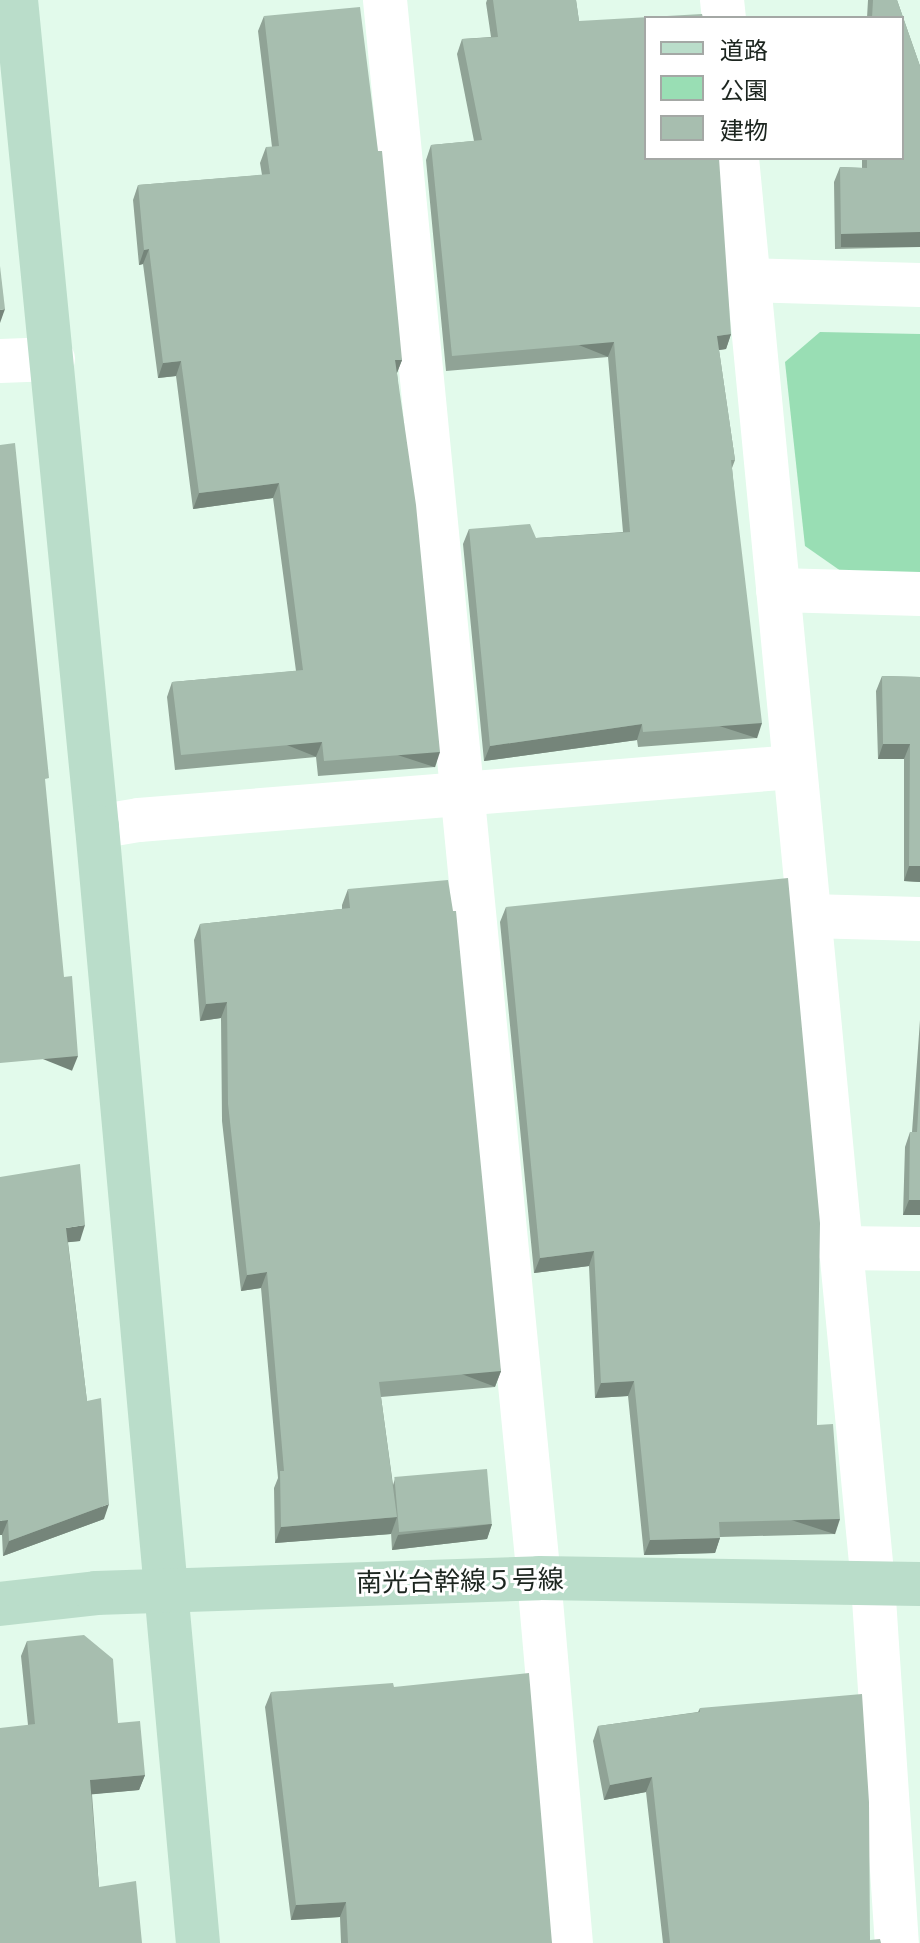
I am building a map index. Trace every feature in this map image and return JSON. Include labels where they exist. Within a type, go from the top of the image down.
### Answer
[{"type":"street","points":[[16,0],[97,827],[198,1943]]},
{"type":"street","points":[[385,0],[539,1578],[571,1943]]},
{"type":"street","points":[[737,160],[905,1936]]},
{"type":"street","points":[[749,280],[920,285]]},
{"type":"street","points":[[0,361],[53,359]]},
{"type":"street","points":[[778,590],[920,594]]},
{"type":"street","points":[[97,827],[139,820],[794,767]]},
{"type":"street","points":[[809,916],[920,919]]},
{"type":"street","points":[[839,1248],[920,1249]]},
{"type":"street","name":"南光台幹線５号線","points":[[0,1604],[96,1593],[539,1578],[920,1584]]},
{"type":"green space","points":[[820,332],[920,334],[920,578],[848,576],[805,546],[785,362]]},
{"type":"building","points":[[493,0],[576,0],[579,21],[644,17],[644,160],[719,160],[731,334],[717,336],[735,460],[731,460],[762,723],[643,732],[642,724],[490,746],[469,529],[530,524],[536,538],[630,532],[614,342],[452,356],[431,145],[482,140],[462,39],[498,37]]},
{"type":"building","points":[[873,0],[897,0],[903,16],[872,16]]},
{"type":"building","points":[[360,7],[378,151],[382,151],[402,360],[395,360],[416,505],[440,752],[324,761],[322,742],[181,755],[172,682],[303,670],[279,483],[199,493],[181,361],[163,363],[149,249],[144,250],[138,185],[270,174],[266,147],[279,146],[264,16]]},
{"type":"building","points":[[904,20],[920,66],[920,232],[841,234],[840,167],[867,168],[867,160],[904,160]]},
{"type":"building","points":[[0,266],[5,309],[0,310]]},
{"type":"building","points":[[15,443],[49,778],[45,779],[64,977],[72,976],[78,1056],[0,1063],[0,445]]},
{"type":"building","points":[[882,676],[920,677],[920,866],[909,866],[910,744],[883,744]]},
{"type":"building","points":[[788,878],[820,1223],[817,1425],[833,1424],[840,1519],[719,1522],[720,1538],[650,1540],[634,1381],[601,1383],[594,1251],[540,1258],[506,907]]},
{"type":"building","points":[[448,880],[453,911],[456,911],[501,1371],[379,1382],[397,1517],[281,1527],[280,1471],[284,1471],[267,1272],[247,1275],[228,1104],[227,1002],[206,1004],[200,924],[350,908],[348,889]]},
{"type":"building","points":[[920,1079],[920,1200],[909,1200],[910,1132],[917,1132]]},
{"type":"building","points":[[80,1164],[85,1225],[66,1228],[87,1401],[101,1398],[109,1504],[9,1541],[8,1520],[0,1521],[0,1177]]},
{"type":"building","points":[[487,1469],[492,1524],[399,1532],[394,1477]]},
{"type":"building","points":[[84,1635],[113,1659],[118,1723],[140,1721],[145,1775],[90,1780],[99,1887],[136,1881],[142,1943],[0,1943],[0,1728],[35,1724],[27,1641]]},
{"type":"building","points":[[529,1673],[552,1943],[348,1943],[346,1902],[296,1905],[271,1692],[393,1683],[394,1687]]},
{"type":"building","points":[[862,1694],[869,1802],[870,1940],[880,1939],[881,1943],[670,1943],[652,1777],[610,1785],[598,1726],[700,1712],[700,1708]]}]
